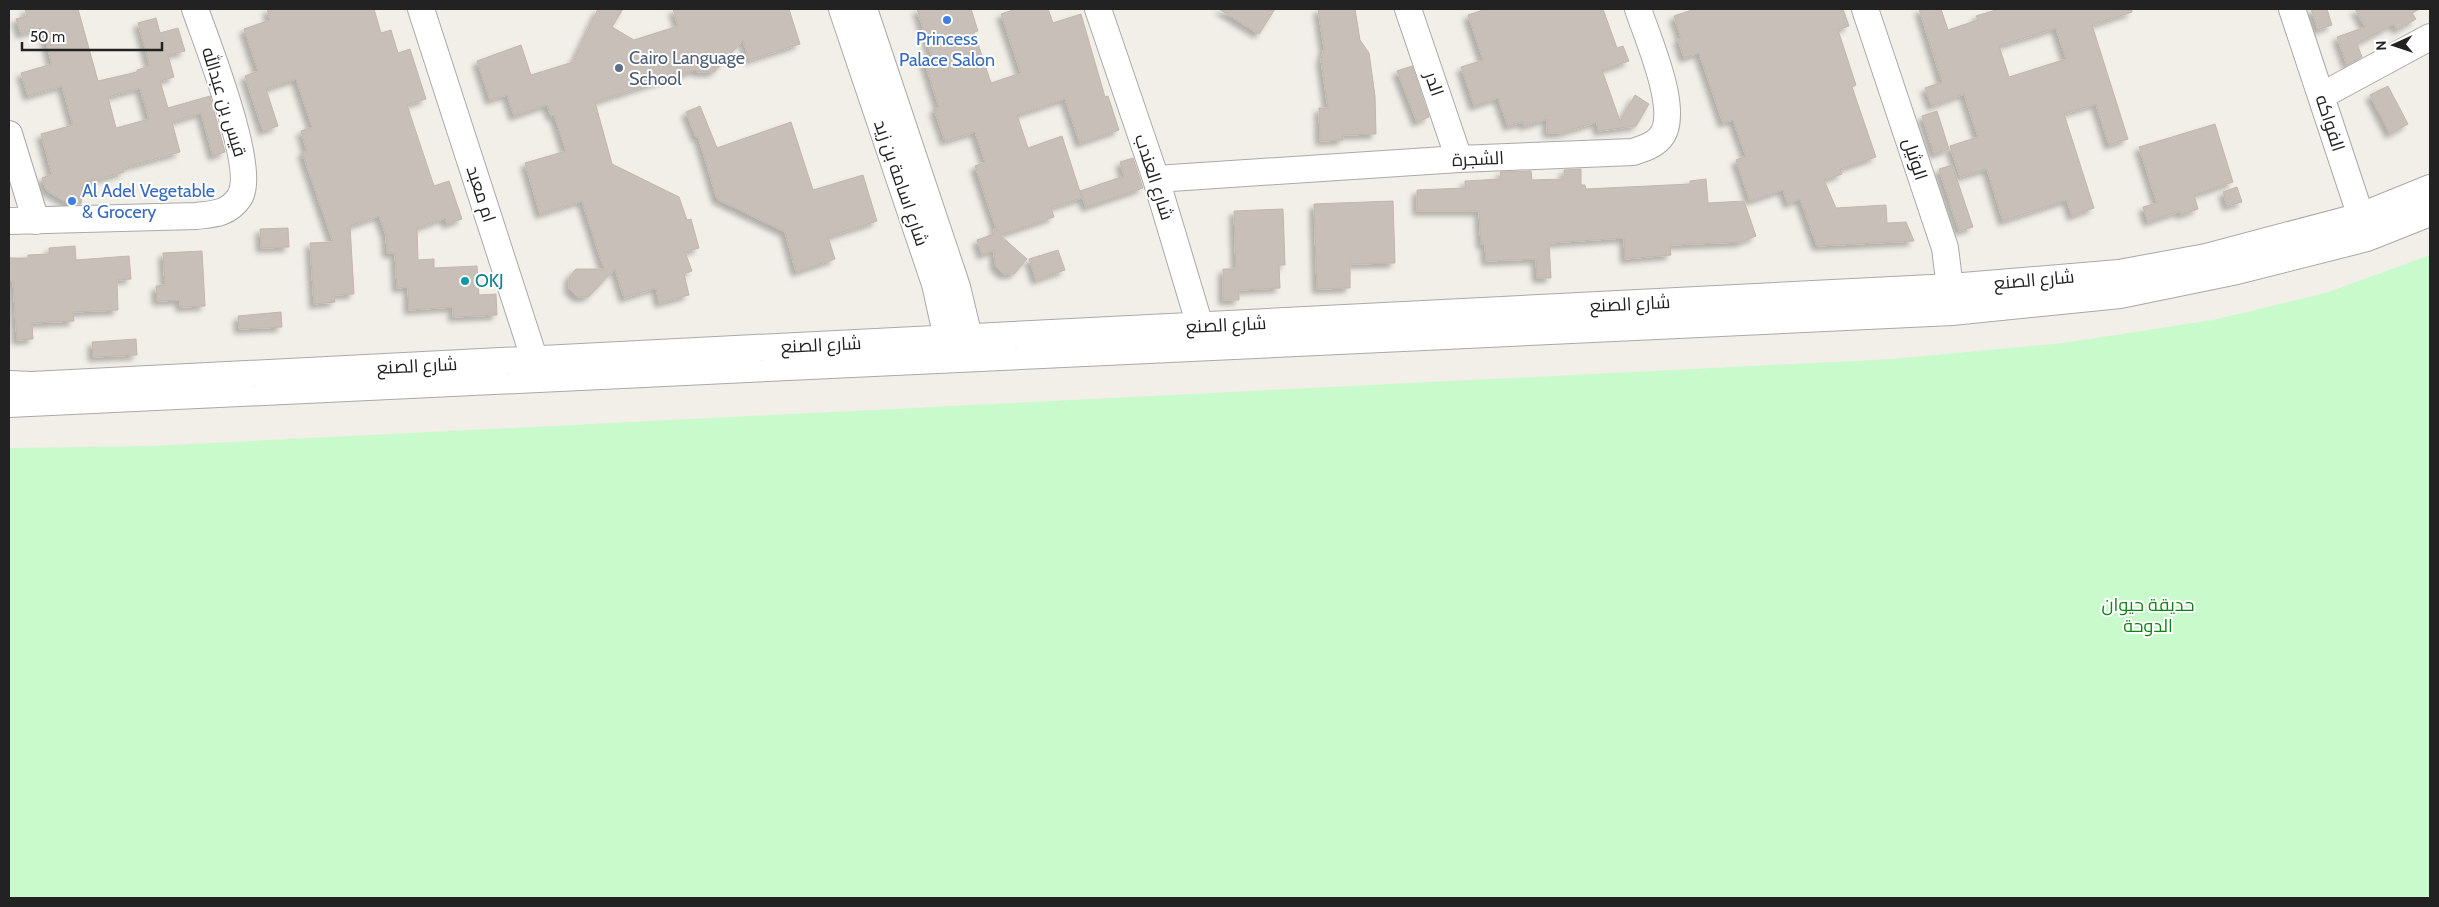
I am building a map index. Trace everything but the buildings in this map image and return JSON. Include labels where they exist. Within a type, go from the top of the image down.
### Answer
[{"type":"street","name":"قيس بن عبدالله","points":[[9,221],[196,216],[226,212],[240,197],[245,174],[239,142],[195,9]]},
{"type":"street","name":"ام معبد","points":[[421,9],[536,370]]},
{"type":"street","name":"شارع اسامة بن زيد","points":[[842,9],[958,348]]},
{"type":"street","name":"شارع اسامة بن زيد","points":[[864,9],[957,288],[958,348]]},
{"type":"street","name":"شارع العندب","points":[[1100,9],[1156,179],[1199,337]]},
{"type":"street","name":"الدر","points":[[1408,9],[1459,159]]},
{"type":"street","name":"الشجرة","points":[[1156,179],[1459,159],[1633,152],[1648,147],[1661,138],[1667,121],[1668,99],[1638,9]]},
{"type":"street","name":"الوثيل","points":[[1865,9],[1945,248],[1952,300]]},
{"type":"street","name":"الفواكه","points":[[2292,9],[2364,227]]},
{"type":"street","points":[[2321,96],[2430,37]]},
{"type":"street","points":[[9,134],[36,221]]},
{"type":"street","name":"شارع الصنع","points":[[2364,227],[2430,188]]},
{"type":"street","name":"شارع الصنع","points":[[9,404],[536,370],[958,348],[1952,300],[2120,295],[2237,271],[2364,227],[2430,213]]},
{"type":"street","name":"شارع الصنع","points":[[9,384],[536,370]]},
{"type":"green space","name":"حديقة حيوان الدوحة","points":[[2430,255],[2430,898],[9,898],[9,448],[151,446],[1892,359],[2063,343],[2213,320],[2326,293]]},
{"type":"place","name":"Princess Palace Salon","points":[[947,20]]},
{"type":"place","name":"Cairo Language School","points":[[619,68]]},
{"type":"place","name":"Al Adel Vegetable & Grocery","points":[[72,201]]},
{"type":"place","name":"OKJ","points":[[465,281]]}]
